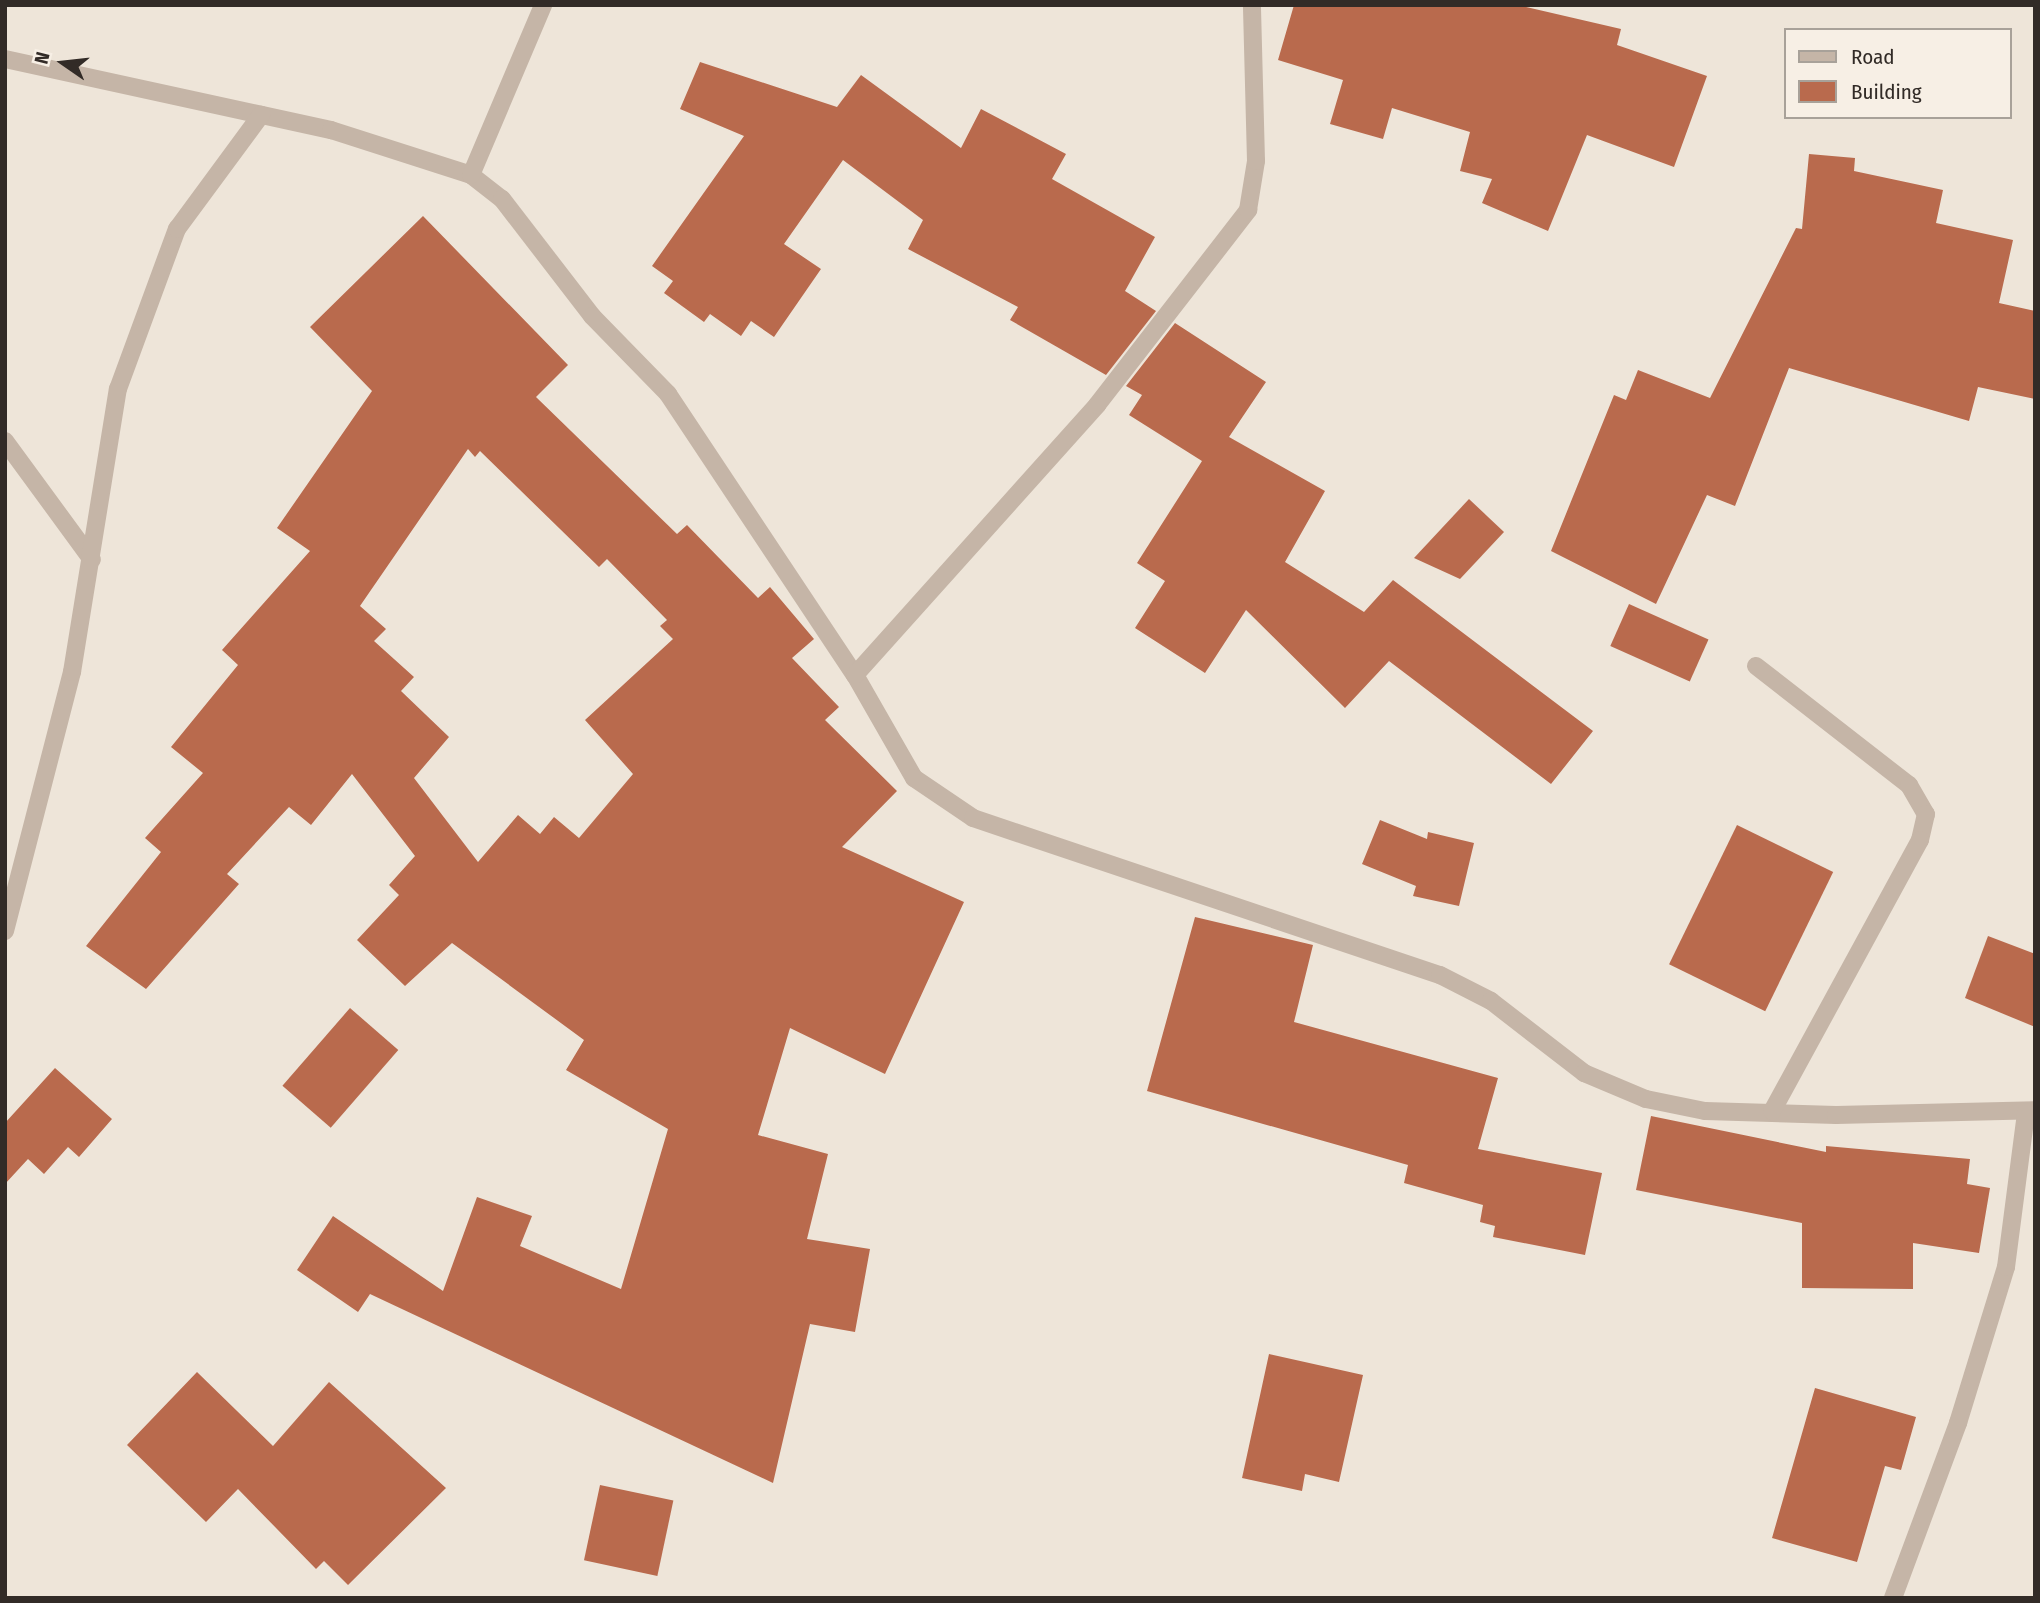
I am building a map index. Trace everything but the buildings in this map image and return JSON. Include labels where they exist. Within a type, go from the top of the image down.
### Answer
[{"type":"street","points":[[471,175],[543,5]]},
{"type":"street","points":[[855,675],[1097,405],[1248,210],[1256,161],[1252,5]]},
{"type":"street","points":[[5,59],[261,115],[434,158],[471,175],[502,199],[592,316],[668,394],[855,675],[914,779],[973,818],[1440,975],[1491,1001],[1584,1073],[1646,1100],[1705,1111],[2030,1111],[2006,1267],[1958,1423],[1893,1598]]},
{"type":"street","points":[[5,930],[72,671],[118,389],[177,229],[261,115]]},
{"type":"street","points":[[5,441],[92,560]]},
{"type":"street","points":[[1756,666],[1909,785],[1926,814],[1920,840],[1773,1111]]}]
